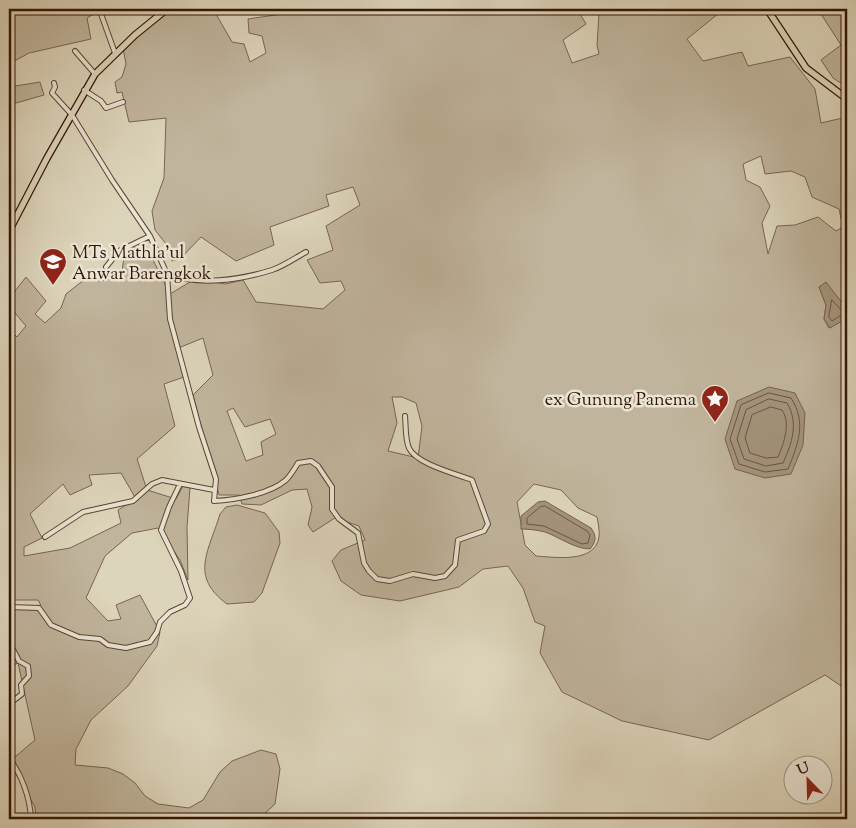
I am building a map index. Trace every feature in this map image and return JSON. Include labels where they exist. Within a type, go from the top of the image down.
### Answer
[{"type":"main road","points":[[10,228],[84,90],[95,74],[115,53],[167,9]]},
{"type":"main road","points":[[767,9],[806,68],[847,99]]},
{"type":"street","points":[[101,14],[115,53]]},
{"type":"street","points":[[75,51],[95,74]]},
{"type":"street","points":[[54,83],[55,87],[52,93],[72,115],[112,180],[150,236],[168,274],[174,335],[214,471],[214,501],[234,500],[250,496],[285,481],[298,463],[311,462],[318,466],[332,487],[332,509],[336,516],[358,533],[364,563],[373,576],[383,581],[413,574],[435,578],[445,576],[455,565],[458,540],[484,531],[488,524],[472,480],[435,467],[411,451],[408,443],[405,416]]},
{"type":"street","points":[[84,90],[102,101],[106,108],[123,102]]},
{"type":"street","points":[[9,215],[10,228]]},
{"type":"street","points":[[106,267],[119,251],[150,236]]},
{"type":"street","points":[[168,274],[189,280],[219,280],[239,277],[270,271],[306,252]]},
{"type":"street","points":[[45,537],[83,512],[133,501],[158,481],[168,480],[214,490]]},
{"type":"street","points":[[9,607],[39,608],[51,625],[79,637],[100,639],[108,645],[126,648],[150,642],[157,632],[160,622],[170,612],[185,605],[190,598],[181,571],[161,530],[180,484]]},
{"type":"street","points":[[9,642],[19,661],[28,666],[29,676],[20,685],[22,694],[9,704]]},
{"type":"street","points":[[9,758],[18,771],[27,797],[31,819]]},
{"type":"shaded area","points":[[9,9],[103,9],[87,18],[91,39],[29,53],[9,64]]},
{"type":"shaded area","points":[[167,9],[192,9],[194,14],[216,14],[232,42],[244,44],[250,62],[266,53],[262,36],[249,33],[248,19],[282,14],[281,9],[577,9],[586,24],[563,40],[572,63],[599,54],[597,45],[599,14],[593,9],[724,9],[687,39],[703,61],[742,52],[748,66],[790,57],[815,89],[821,123],[847,117],[847,309],[826,283],[819,287],[826,305],[824,319],[829,328],[847,318],[847,690],[825,675],[709,740],[622,721],[562,692],[540,653],[545,626],[535,622],[523,588],[508,566],[483,569],[459,587],[400,601],[361,595],[341,581],[332,561],[341,550],[365,540],[359,526],[335,518],[313,532],[308,525],[312,507],[307,489],[292,490],[261,505],[242,504],[239,495],[219,495],[193,395],[213,375],[203,338],[176,349],[184,377],[164,384],[175,426],[137,459],[147,490],[176,499],[183,486],[190,488],[187,527],[188,580],[180,560],[158,528],[132,533],[105,556],[86,598],[108,621],[121,619],[116,605],[140,595],[160,632],[157,646],[128,686],[91,720],[76,749],[75,765],[108,768],[123,774],[135,783],[145,796],[158,804],[189,808],[203,800],[220,772],[232,761],[261,750],[276,754],[280,769],[275,804],[259,819],[36,819],[35,807],[9,762],[35,740],[18,663],[9,667],[9,609],[41,605],[38,600],[9,600],[9,329],[17,337],[26,326],[11,306],[10,302],[14,292],[26,277],[46,301],[35,314],[45,323],[61,308],[66,294],[94,272],[98,281],[121,277],[125,251],[143,240],[170,294],[195,279],[225,284],[243,280],[256,302],[323,309],[345,290],[341,281],[320,283],[307,260],[333,250],[326,226],[360,205],[353,187],[326,195],[329,206],[270,227],[274,245],[236,261],[201,237],[180,259],[172,261],[166,244],[155,230],[152,211],[164,178],[166,118],[129,122],[122,92],[117,93],[115,82],[122,77],[126,64],[123,48]],"holes":[[[761,156],[765,174],[791,171],[805,177],[812,197],[839,209],[843,227],[836,231],[818,217],[795,225],[777,226],[768,254],[762,223],[770,206],[760,187],[746,180],[743,164]],[[392,397],[402,397],[416,403],[422,426],[418,458],[388,451],[397,423]],[[233,408],[245,427],[270,419],[276,434],[261,442],[263,455],[246,461],[227,411]],[[121,473],[136,499],[118,510],[121,523],[70,548],[24,556],[24,547],[42,538],[30,514],[63,484],[70,495],[92,485],[89,475]],[[534,484],[561,490],[578,508],[597,517],[599,537],[596,546],[590,552],[563,558],[536,556],[525,545],[517,502]]]},
{"type":"shaded area","points":[[822,9],[847,9],[847,87],[833,78],[821,60],[841,45],[821,14]]},
{"type":"shaded area","points":[[40,82],[44,95],[9,105],[9,87]]},
{"type":"shaded area","points":[[237,505],[265,513],[279,532],[280,543],[262,593],[254,602],[227,604],[215,594],[208,583],[205,573],[205,562],[220,514],[226,507]]},
{"type":"water","points":[[826,282],[847,309],[847,318],[830,328],[824,319],[826,305],[819,287]]},
{"type":"water","points":[[769,387],[795,393],[805,413],[803,445],[791,474],[765,478],[735,469],[725,439],[737,401]]},
{"type":"water","points":[[545,501],[591,528],[595,539],[590,549],[573,545],[545,532],[521,529],[521,516],[538,502]]},
{"type":"place","name":"MTs Mathla'ul Anwar Barengkok","points":[[53,286]]},
{"type":"place","name":"ex Gunung Panema","points":[[715,423]]}]
